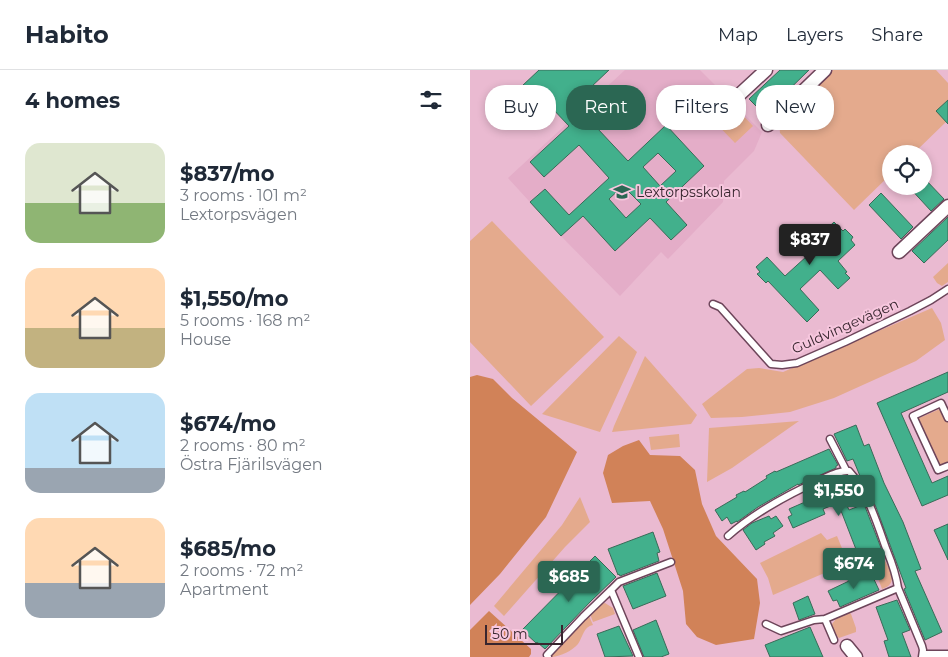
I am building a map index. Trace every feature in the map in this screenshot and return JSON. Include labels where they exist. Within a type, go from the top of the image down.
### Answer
[{"type":"street","points":[[746,89],[766,70]]},
{"type":"street","points":[[809,85],[825,70]]},
{"type":"street","points":[[899,252],[948,206]]},
{"type":"street","points":[[847,646],[856,657]]},
{"type":"lane","name":"Guldvingevägen","points":[[713,304],[720,307],[771,364],[782,366],[797,363],[845,342],[948,289]]},
{"type":"lane","points":[[948,418],[945,402],[913,416],[938,470],[948,466]]},
{"type":"lane","points":[[830,439],[846,470],[849,470],[861,486],[884,541],[896,575],[898,588],[922,646],[923,656],[948,654]]},
{"type":"lane","points":[[728,536],[756,514],[782,498],[846,470]]},
{"type":"lane","points":[[548,657],[583,617],[619,582],[671,562]]},
{"type":"lane","points":[[766,624],[781,631],[825,618],[898,588]]},
{"type":"lane","points":[[611,590],[639,657]]},
{"type":"lane","points":[[825,618],[834,640]]},
{"type":"shaded area","name":"Lextorpsskolan","points":[[625,70],[700,70],[715,85],[656,85],[656,130],[746,130],[746,116],[756,126],[756,130],[762,132],[754,151],[724,181],[723,202],[668,259],[661,252],[620,296],[508,178],[566,124],[566,130],[646,130],[646,85],[609,85]]},
{"type":"shaded area","points":[[833,70],[936,70],[948,83],[948,120],[922,145],[882,145],[882,183],[854,210],[780,133],[780,130],[834,130],[834,85],[817,85]]},
{"type":"shaded area","points":[[746,119],[753,126],[735,143],[722,130],[746,130]]},
{"type":"shaded area","points":[[492,221],[604,337],[531,406],[470,342],[470,241]]},
{"type":"shaded area","points":[[948,263],[948,282],[942,286],[933,277]]},
{"type":"shaded area","points":[[932,308],[941,323],[945,340],[916,361],[834,398],[790,412],[742,417],[711,418],[702,404],[747,369],[759,368],[783,372]]},
{"type":"shaded area","points":[[619,336],[637,352],[600,432],[542,414]]},
{"type":"shaded area","points":[[645,356],[697,415],[691,424],[612,432],[614,426]]},
{"type":"shaded area","points":[[477,375],[493,379],[512,398],[577,452],[546,517],[500,574],[470,605],[470,377]]},
{"type":"shaded area","points":[[942,408],[948,423],[948,462],[939,466],[917,419]]},
{"type":"shaded area","points":[[799,421],[732,468],[707,482],[709,428]]},
{"type":"shaded area","points":[[679,434],[680,447],[651,450],[649,437]]},
{"type":"shaded area","points":[[639,440],[650,455],[680,456],[695,470],[702,504],[716,536],[757,579],[760,603],[754,639],[716,645],[697,637],[686,624],[683,591],[663,529],[650,501],[612,503],[603,473],[608,455],[623,446]]},
{"type":"shaded area","points":[[580,497],[590,522],[565,547],[504,616],[494,606],[562,525]]},
{"type":"shaded area","points":[[821,533],[827,540],[837,536],[848,563],[773,595],[768,578],[760,563]]},
{"type":"shaded area","points":[[881,553],[892,578],[891,583],[882,589],[870,557]]},
{"type":"shaded area","points":[[605,603],[613,608],[615,614],[593,622],[590,614],[600,604]]},
{"type":"shaded area","points":[[489,611],[531,649],[529,657],[470,657],[470,630]]},
{"type":"shaded area","points":[[849,612],[856,632],[839,638],[832,631],[832,624],[836,619]]},
{"type":"shaded area","points":[[589,616],[593,625],[585,630],[578,644],[566,653],[552,657],[551,655]]},
{"type":"building","points":[[539,70],[609,70],[593,85],[566,85],[566,123],[556,112],[556,85],[523,85]]},
{"type":"building","points":[[780,70],[809,70],[794,85],[764,85]]},
{"type":"building","points":[[756,92],[756,106],[749,99]]},
{"type":"building","points":[[948,100],[948,124],[936,111]]},
{"type":"building","points":[[566,129],[599,130],[628,161],[661,130],[671,130],[704,166],[666,202],[687,225],[671,240],[650,218],[615,251],[583,216],[561,236],[530,202],[545,189],[569,215],[609,178],[579,145],[544,177],[530,162]],"holes":[[[658,153],[676,171],[660,186],[643,167]],[[623,186],[641,204],[626,218],[609,199]]]},
{"type":"building","points":[[932,186],[944,199],[931,211],[916,195],[932,195]]},
{"type":"building","points":[[881,193],[913,227],[901,239],[869,205]]},
{"type":"building","points":[[948,217],[948,240],[924,263],[912,251]]},
{"type":"building","points":[[834,222],[853,237],[851,240],[855,245],[838,261],[850,278],[838,289],[820,270],[800,289],[819,310],[807,322],[768,281],[766,283],[757,274],[760,272],[756,267],[767,257],[785,276],[807,256],[789,236],[799,226],[804,231],[807,228],[817,238]]},
{"type":"building","points":[[948,372],[948,392],[901,413],[932,483],[948,476],[948,495],[922,506],[877,403]]},
{"type":"building","points":[[856,425],[864,446],[869,444],[884,483],[903,522],[921,569],[915,571],[942,632],[925,640],[904,589],[906,588],[876,507],[853,459],[847,461],[834,434]]},
{"type":"building","points":[[829,449],[838,465],[836,468],[798,484],[758,507],[737,522],[731,524],[727,517],[722,521],[715,510],[737,497],[736,495],[745,492],[767,478],[766,476],[775,471]]},
{"type":"building","points":[[835,479],[849,510],[864,504],[881,548],[859,557],[838,503],[823,509],[825,514],[793,528],[788,517],[792,515],[789,509],[821,495],[818,487]]},
{"type":"building","points":[[769,516],[771,519],[776,516],[783,526],[773,533],[775,536],[764,542],[765,544],[756,550],[743,530],[752,523]]},
{"type":"building","points":[[948,524],[948,560],[934,530]]},
{"type":"building","points":[[653,532],[660,552],[657,553],[659,561],[620,576],[618,575],[608,549]]},
{"type":"building","points":[[595,556],[616,577],[545,649],[522,630]]},
{"type":"building","points":[[870,571],[879,590],[840,607],[837,600],[833,601],[828,591]]},
{"type":"building","points":[[657,573],[666,596],[633,609],[623,586]]},
{"type":"building","points":[[808,596],[815,614],[799,620],[793,603]]},
{"type":"building","points":[[897,600],[910,630],[902,633],[911,657],[889,657],[884,641],[888,640],[876,607]]},
{"type":"building","points":[[656,620],[669,654],[661,657],[644,657],[633,630]]},
{"type":"building","points":[[619,626],[633,656],[605,657],[597,634]]},
{"type":"building","points":[[810,627],[823,657],[770,657],[765,645]]},
{"type":"place","name":"Lextorpsskolan","points":[[622,192]]}]
